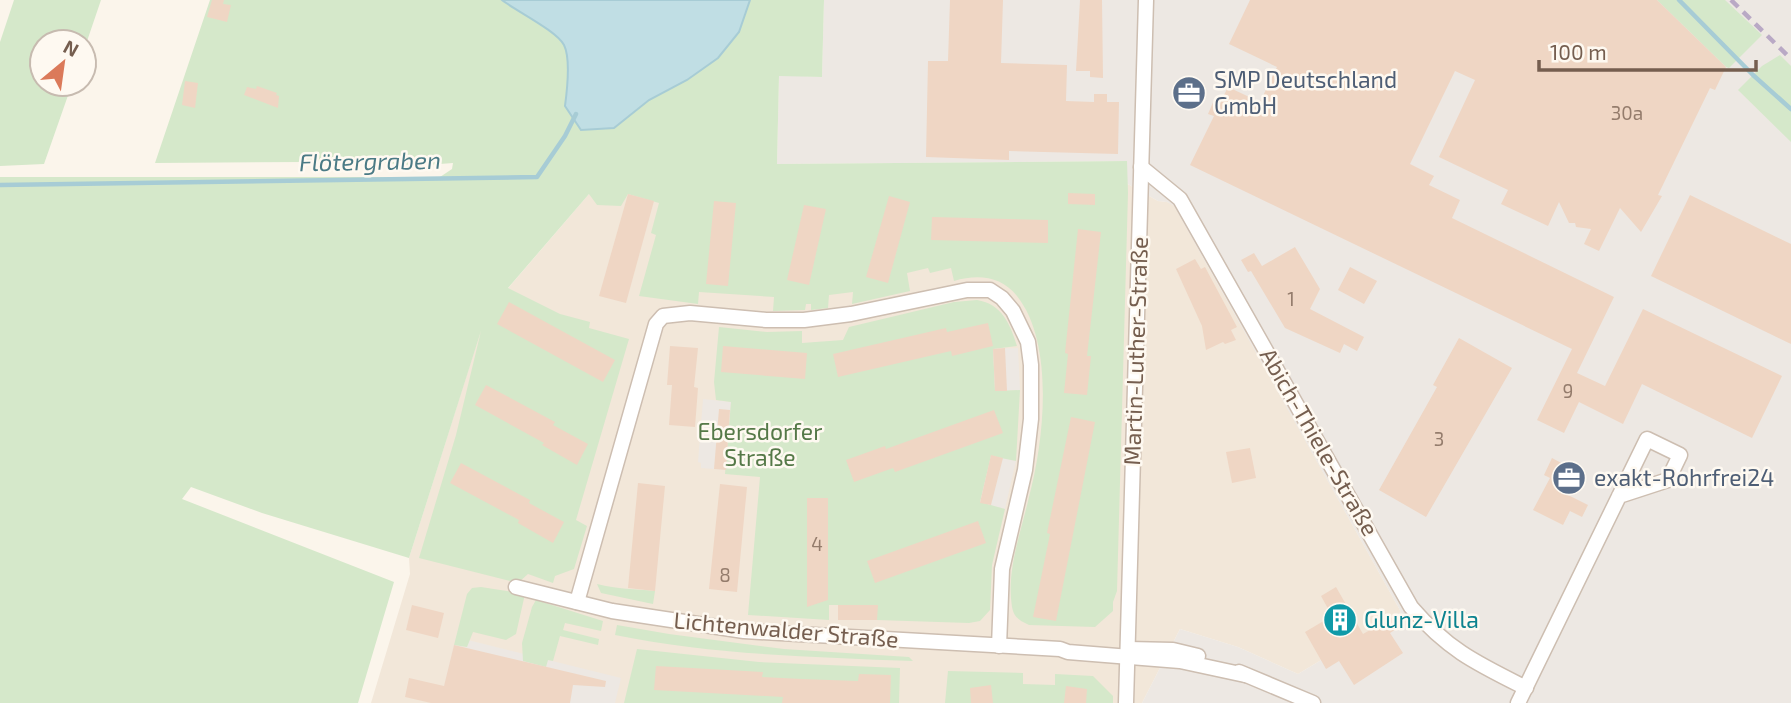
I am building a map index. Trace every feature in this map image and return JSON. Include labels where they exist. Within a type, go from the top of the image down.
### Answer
[{"type":"street","name":"Martin-Luther-Straße","points":[[1126,703],[1146,0]]},
{"type":"street","name":"Abich-Thiele-Straße","points":[[1141,167],[1180,199],[1411,607],[1459,653],[1526,688]]},
{"type":"street","points":[[577,602],[656,324],[663,316],[690,313],[765,320],[804,320],[851,314],[961,290],[990,290],[1002,298],[1022,327],[1028,342],[1031,365],[1030,432],[1025,470],[1002,569],[999,646]]},
{"type":"street","points":[[1518,703],[1526,688],[1619,496],[1647,439],[1680,455],[1668,480],[1619,496]]},
{"type":"street","name":"Lichtenwalder Straße","points":[[516,587],[653,618],[744,631],[1060,649],[1067,646],[1127,653],[1245,675],[1312,703]]},
{"type":"shaded area","points":[[824,0],[1791,0],[1791,703],[1142,703],[1180,629],[1238,647],[1298,674],[1401,612],[1174,206],[1158,201],[1126,183],[1126,161],[777,164],[779,75],[822,77]]},
{"type":"shaded area","points":[[1126,183],[1158,201],[1174,205],[1401,612],[1298,674],[1238,647],[1180,629],[1142,703],[371,703],[410,574],[409,558],[486,314],[589,194]]},
{"type":"shaded area","points":[[1018,348],[1020,390],[995,391],[993,349]]},
{"type":"shaded area","points":[[703,399],[731,402],[726,470],[701,468],[701,463],[698,462]]},
{"type":"shaded area","points":[[991,455],[1016,461],[1005,509],[980,503]]},
{"type":"shaded area","points":[[468,640],[621,678],[615,703],[440,703],[454,645],[466,647]]},
{"type":"green space","points":[[14,0],[101,0],[91,28],[28,28],[28,98],[67,98],[44,164],[0,166],[0,42]]},
{"type":"green space","points":[[210,0],[824,0],[822,77],[779,76],[777,164],[1127,161],[1117,591],[1113,611],[1095,627],[1029,625],[1018,619],[1013,611],[1011,580],[1039,449],[1043,394],[1037,340],[1029,316],[1011,289],[988,278],[954,281],[951,268],[930,273],[928,268],[907,273],[910,291],[852,304],[853,292],[829,295],[828,308],[811,310],[811,304],[806,304],[805,310],[773,311],[774,297],[699,292],[698,304],[639,296],[656,235],[651,233],[659,203],[628,194],[621,206],[597,205],[589,194],[508,288],[560,314],[590,322],[589,328],[629,339],[576,520],[587,526],[574,569],[555,576],[553,583],[528,574],[518,583],[419,558],[456,435],[481,331],[409,558],[262,513],[191,487],[182,499],[394,582],[358,703],[0,703],[0,177],[440,177],[452,169],[453,163],[414,166],[355,160],[155,163]]},
{"type":"green space","points":[[1657,0],[1725,0],[1762,35],[1729,68],[1726,67]]},
{"type":"green space","points":[[1780,55],[1791,66],[1791,142],[1738,90],[1762,66]]},
{"type":"green space","name":"Ebersdorfer Straße","points":[[977,300],[993,306],[1004,316],[1017,346],[993,349],[995,391],[1020,390],[1016,461],[991,456],[980,502],[1005,509],[992,565],[990,610],[980,621],[969,623],[877,620],[877,605],[829,605],[829,620],[748,615],[760,477],[725,474],[731,402],[716,400],[714,382],[719,327],[767,332],[802,331],[802,343],[843,340],[849,327],[954,302]]},
{"type":"green space","points":[[597,584],[655,591],[653,604],[601,593]]},
{"type":"green space","points":[[472,588],[525,594],[516,634],[506,640],[473,632],[467,647],[454,645],[467,594]]},
{"type":"green space","points":[[536,600],[603,621],[601,631],[565,623],[563,630],[599,639],[598,645],[560,636],[553,661],[548,660],[546,667],[523,661],[522,643]]},
{"type":"green space","points":[[617,625],[784,649],[909,657],[913,661],[763,654],[689,647],[615,635]]},
{"type":"green space","points":[[637,649],[759,662],[900,668],[899,703],[624,703]]},
{"type":"green space","points":[[948,671],[1023,673],[1023,684],[1055,685],[1055,674],[1093,676],[1113,696],[1113,703],[945,703]]},
{"type":"water","points":[[502,0],[750,0],[739,32],[718,58],[687,80],[649,100],[614,128],[581,130],[565,106],[568,66],[564,45],[545,28]]},
{"type":"building","points":[[212,0],[224,0],[223,4],[231,5],[227,22],[207,17]]},
{"type":"building","points":[[950,0],[1003,0],[1001,63],[1067,65],[1066,101],[1094,102],[1094,94],[1107,94],[1107,102],[1119,102],[1118,154],[1009,151],[1009,160],[926,157],[928,61],[948,61]]},
{"type":"building","points":[[1080,0],[1102,0],[1103,78],[1090,77],[1090,71],[1076,71]]},
{"type":"building","points":[[1250,0],[1657,0],[1726,67],[1715,90],[1710,88],[1658,195],[1662,196],[1641,232],[1620,208],[1599,251],[1584,244],[1591,229],[1569,223],[1559,202],[1548,226],[1501,204],[1508,190],[1439,157],[1475,80],[1455,71],[1410,164],[1434,176],[1429,185],[1460,200],[1452,218],[1614,297],[1577,373],[1605,386],[1643,309],[1782,376],[1752,438],[1642,384],[1623,424],[1579,402],[1564,433],[1537,420],[1572,349],[1190,165],[1214,116],[1208,114],[1214,100],[1220,103],[1228,87],[1260,102],[1277,67],[1229,44]]},
{"type":"building","points":[[185,81],[198,83],[195,108],[182,105]]},
{"type":"building","points":[[257,86],[277,93],[278,108],[244,95],[247,87],[256,89]]},
{"type":"building","points":[[1068,193],[1095,194],[1095,205],[1068,204]]},
{"type":"building","points":[[628,194],[654,201],[626,303],[599,296]]},
{"type":"building","points":[[1690,195],[1791,244],[1791,344],[1651,276]]},
{"type":"building","points":[[889,196],[910,202],[888,283],[866,277]]},
{"type":"building","points":[[714,201],[736,203],[728,286],[706,284]]},
{"type":"building","points":[[804,205],[826,209],[809,285],[787,280]]},
{"type":"building","points":[[932,217],[1048,220],[1048,243],[931,240]]},
{"type":"building","points":[[1078,229],[1101,232],[1087,356],[1091,356],[1087,395],[1064,393],[1068,354],[1065,353]]},
{"type":"building","points":[[1295,247],[1320,289],[1310,309],[1364,337],[1357,351],[1344,344],[1340,353],[1285,328],[1251,271],[1248,272],[1241,260],[1254,253],[1262,266]]},
{"type":"building","points":[[1195,259],[1201,269],[1205,267],[1237,327],[1231,330],[1236,340],[1225,344],[1223,342],[1206,350],[1202,326],[1176,269]]},
{"type":"building","points":[[1350,267],[1377,281],[1364,304],[1338,290]]},
{"type":"building","points":[[509,302],[615,360],[603,382],[497,324]]},
{"type":"building","points":[[988,323],[993,346],[952,356],[951,351],[838,377],[833,354],[946,328],[947,332]]},
{"type":"building","points":[[1459,338],[1512,368],[1426,517],[1379,490],[1437,387],[1433,385]]},
{"type":"building","points":[[670,346],[698,348],[694,387],[698,388],[695,427],[669,425],[672,385],[667,385]]},
{"type":"building","points":[[723,346],[807,353],[805,379],[721,372]]},
{"type":"building","points":[[1005,348],[1007,391],[995,391],[993,349]]},
{"type":"building","points":[[486,385],[555,422],[553,425],[588,444],[577,465],[542,445],[544,443],[475,405]]},
{"type":"building","points":[[719,409],[730,410],[726,470],[714,469]]},
{"type":"building","points":[[994,410],[1003,433],[895,472],[893,468],[854,482],[846,460],[885,446],[886,449]]},
{"type":"building","points":[[1071,417],[1095,422],[1056,621],[1033,617]]},
{"type":"building","points":[[1250,448],[1256,478],[1232,483],[1226,452]]},
{"type":"building","points":[[991,455],[1003,458],[991,505],[980,503]]},
{"type":"building","points":[[1552,458],[1580,473],[1568,495],[1588,505],[1582,517],[1570,511],[1563,525],[1533,510],[1550,478],[1544,475]]},
{"type":"building","points":[[461,463],[530,500],[529,503],[564,522],[553,543],[518,523],[519,520],[450,483]]},
{"type":"building","points":[[638,483],[665,486],[655,591],[628,588]]},
{"type":"building","points":[[720,484],[747,487],[737,592],[709,589]]},
{"type":"building","points":[[807,498],[828,498],[828,600],[807,607]]},
{"type":"building","points":[[978,521],[986,543],[875,583],[867,561]]},
{"type":"building","points":[[1336,587],[1363,634],[1398,614],[1404,624],[1390,633],[1403,653],[1354,685],[1339,661],[1326,669],[1305,632],[1332,616],[1321,596]]},
{"type":"building","points":[[412,605],[444,613],[438,638],[406,630]]},
{"type":"building","points":[[838,605],[878,605],[877,620],[838,620]]},
{"type":"building","points":[[454,645],[606,681],[605,687],[573,685],[570,703],[431,703],[405,697],[409,678],[444,686]]},
{"type":"building","points":[[656,666],[763,672],[762,677],[802,679],[858,681],[859,674],[891,675],[890,703],[782,703],[783,697],[654,690]]},
{"type":"building","points":[[991,685],[993,703],[971,703],[970,688]]},
{"type":"building","points":[[1066,686],[1087,689],[1086,703],[1064,703]]},
{"type":"waterway","name":"Flötergraben","points":[[1679,0],[1753,75],[1791,109]]},
{"type":"waterway","name":"Flötergraben","points":[[0,185],[537,177],[565,136],[576,114]]},
{"type":"railway","points":[[1731,0],[1791,59]]},
{"type":"place","name":"SMP Deutschland GmbH","points":[[1189,93]]},
{"type":"place","name":"exakt-Rohrfrei24","points":[[1569,478]]},
{"type":"place","name":"Glunz-Villa","points":[[1340,620]]}]
